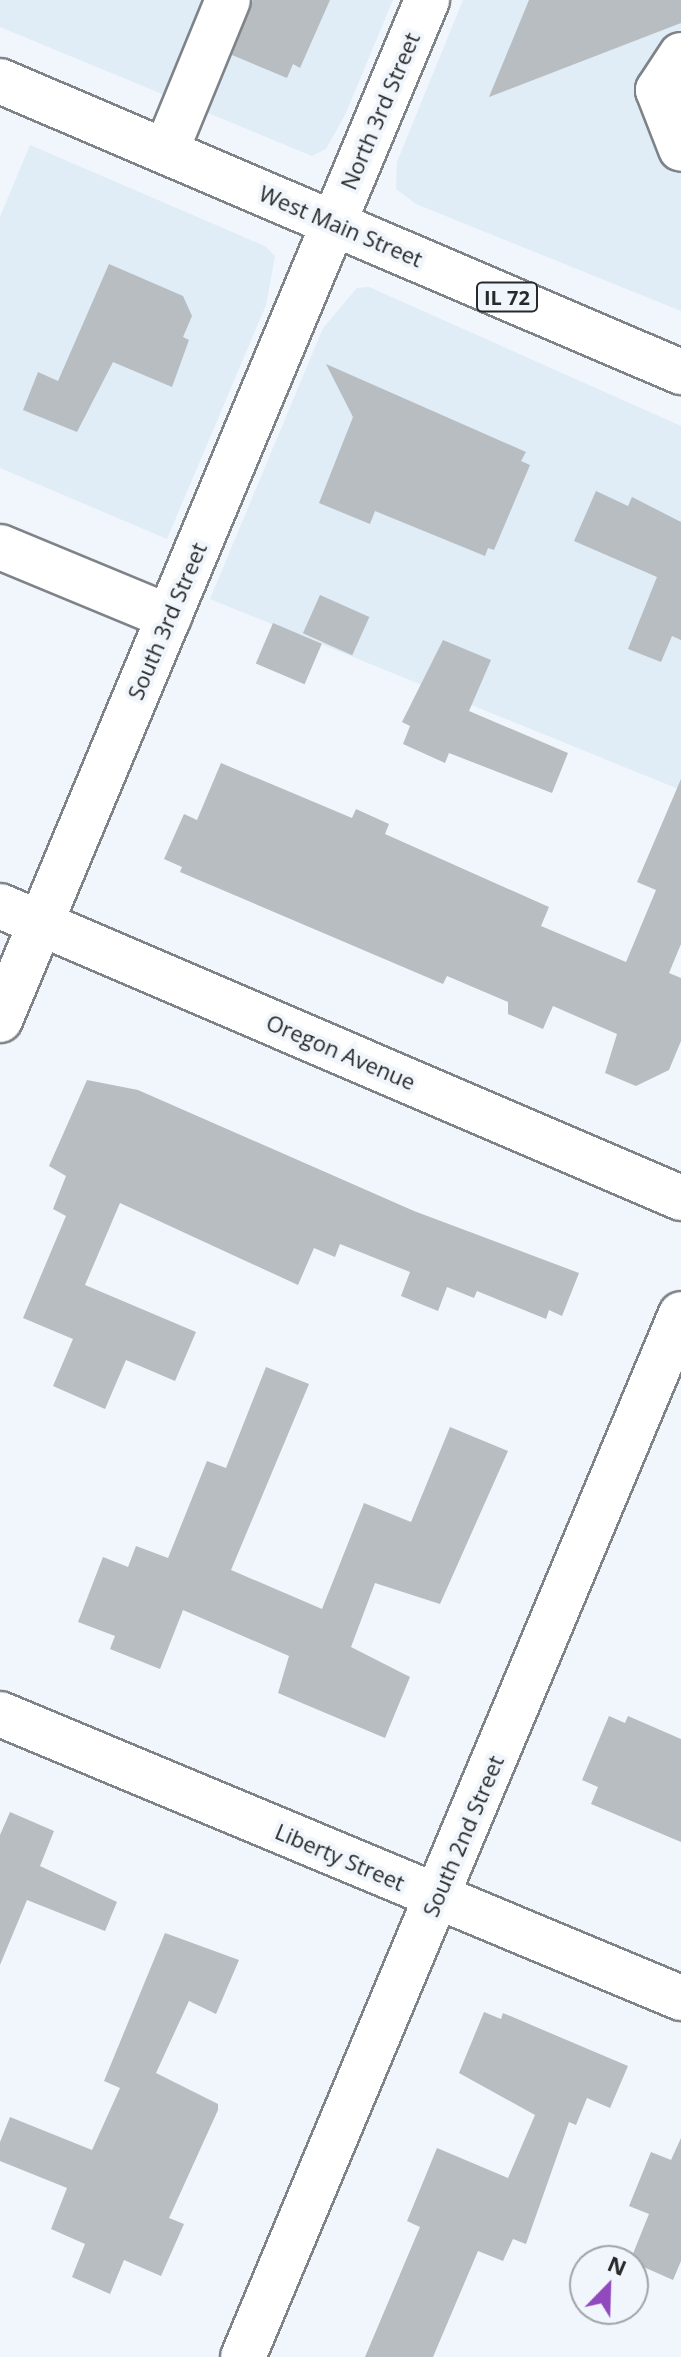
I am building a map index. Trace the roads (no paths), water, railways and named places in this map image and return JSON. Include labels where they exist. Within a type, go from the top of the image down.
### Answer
[{"type":"street","points":[[166,151],[228,0]]},
{"type":"street","name":"North 3rd Street","points":[[333,222],[427,0]]},
{"type":"street","points":[[681,55],[658,90],[681,149]]},
{"type":"street","name":"West Main Street","points":[[0,81],[681,372]]},
{"type":"street","name":"South 3rd Street","points":[[0,1020],[333,222]]},
{"type":"street","points":[[0,547],[169,617]]},
{"type":"street","name":"Oregon Avenue","points":[[0,906],[681,1198]]},
{"type":"street","name":"South 2nd Street","points":[[243,2357],[681,1314]]},
{"type":"street","name":"Liberty Street","points":[[0,1714],[681,1998]]}]
